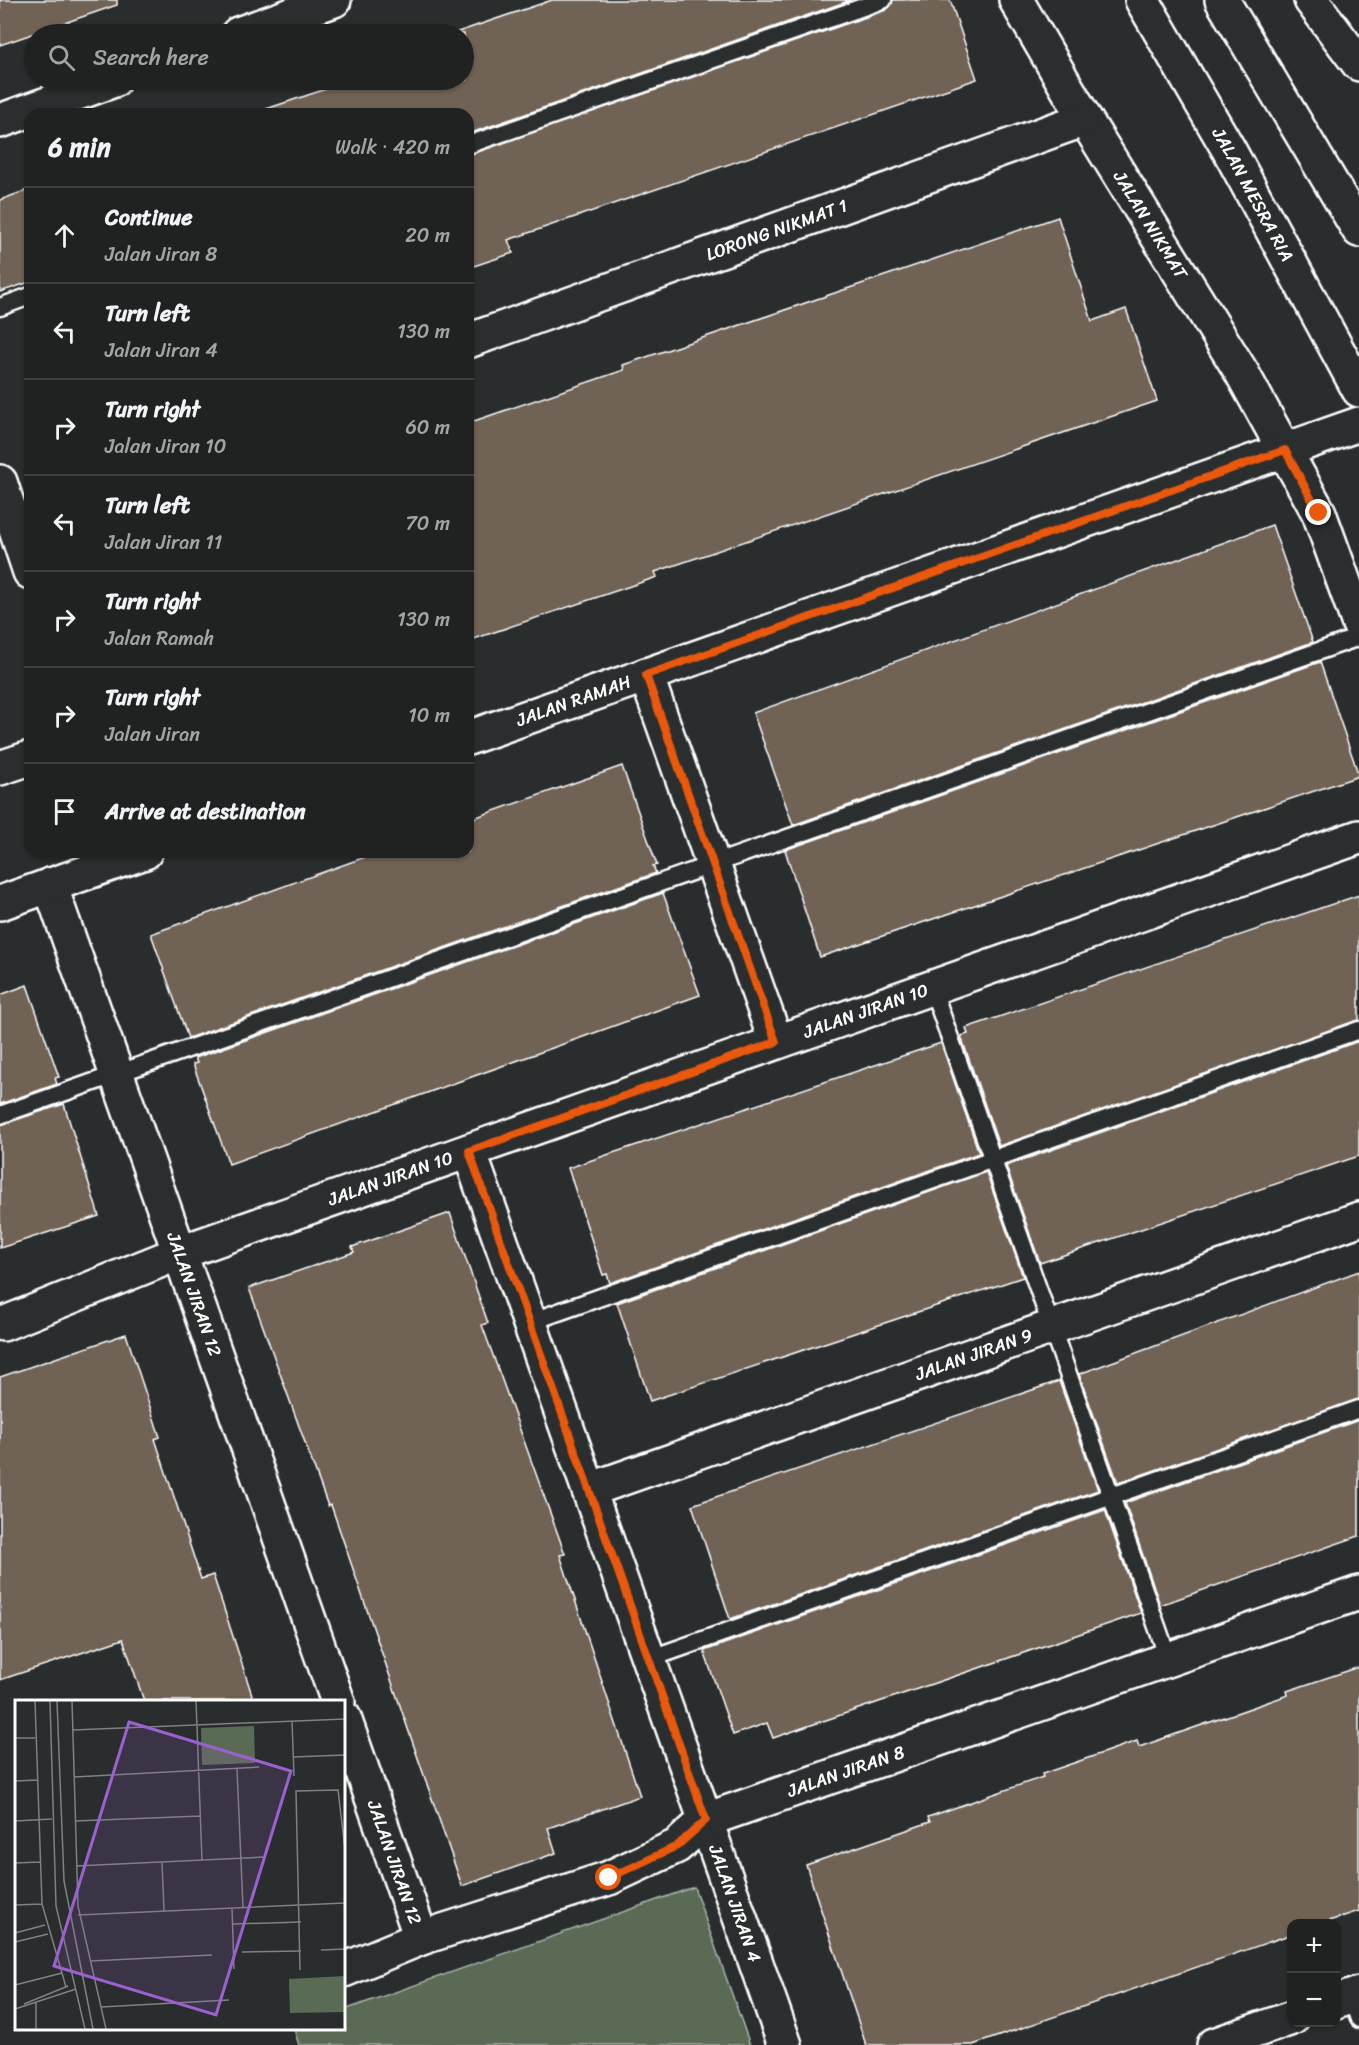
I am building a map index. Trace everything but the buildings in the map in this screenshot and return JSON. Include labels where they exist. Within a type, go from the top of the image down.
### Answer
[{"type":"street","points":[[266,24],[334,0]]},
{"type":"street","name":"JALAN NIKMAT","points":[[1016,0],[1085,119],[1242,373],[1285,450],[1319,513],[1359,624]]},
{"type":"street","name":"JALAN MESRA RIA","points":[[1142,0],[1229,150],[1359,390]]},
{"type":"street","points":[[1222,0],[1359,230]]},
{"type":"street","points":[[1311,0],[1359,64]]},
{"type":"street","points":[[36,108],[86,90]]},
{"type":"street","points":[[0,121],[24,112]]},
{"type":"street","name":"LORONG NIKMAT 1","points":[[474,339],[1085,119]]},
{"type":"street","name":"JALAN RAMAH","points":[[474,736],[1359,424]]},
{"type":"street","points":[[0,482],[24,554]]},
{"type":"street","points":[[646,675],[776,1042]]},
{"type":"street","points":[[0,768],[24,760]]},
{"type":"street","name":"JALAN JIRAN 10","points":[[3,1324],[180,1253],[1359,837]]},
{"type":"street","points":[[0,903],[123,858]]},
{"type":"street","name":"JALAN JIRAN 12","points":[[50,885],[338,1700]]},
{"type":"street","name":"JALAN JIRAN 4","points":[[469,1151],[785,2045]]},
{"type":"street","name":"JALAN JIRAN 9","points":[[589,1490],[1359,1219]]},
{"type":"street","name":"JALAN JIRAN 8","points":[[345,1970],[421,1938],[609,1878],[677,1846],[706,1820],[1359,1593]]},
{"type":"street","name":"JALAN JIRAN 12","points":[[345,1721],[421,1938]]},
{"type":"street","points":[[1214,2045],[1287,2020]]},
{"type":"lane","points":[[474,143],[883,0]]},
{"type":"lane","points":[[0,307],[24,298]]},
{"type":"lane","points":[[0,1115],[1359,637]]},
{"type":"lane","points":[[932,987],[1168,1658]]},
{"type":"lane","points":[[530,1322],[1359,1030]]},
{"type":"lane","points":[[649,1659],[1359,1409]]},
{"type":"green space","points":[[694,1887],[750,2045],[299,2045],[294,2030],[345,2030],[345,2010]]},
{"type":"route","points":[[609,1878],[677,1846],[706,1820],[469,1151],[776,1042],[646,675],[1285,450],[1319,513]]}]
